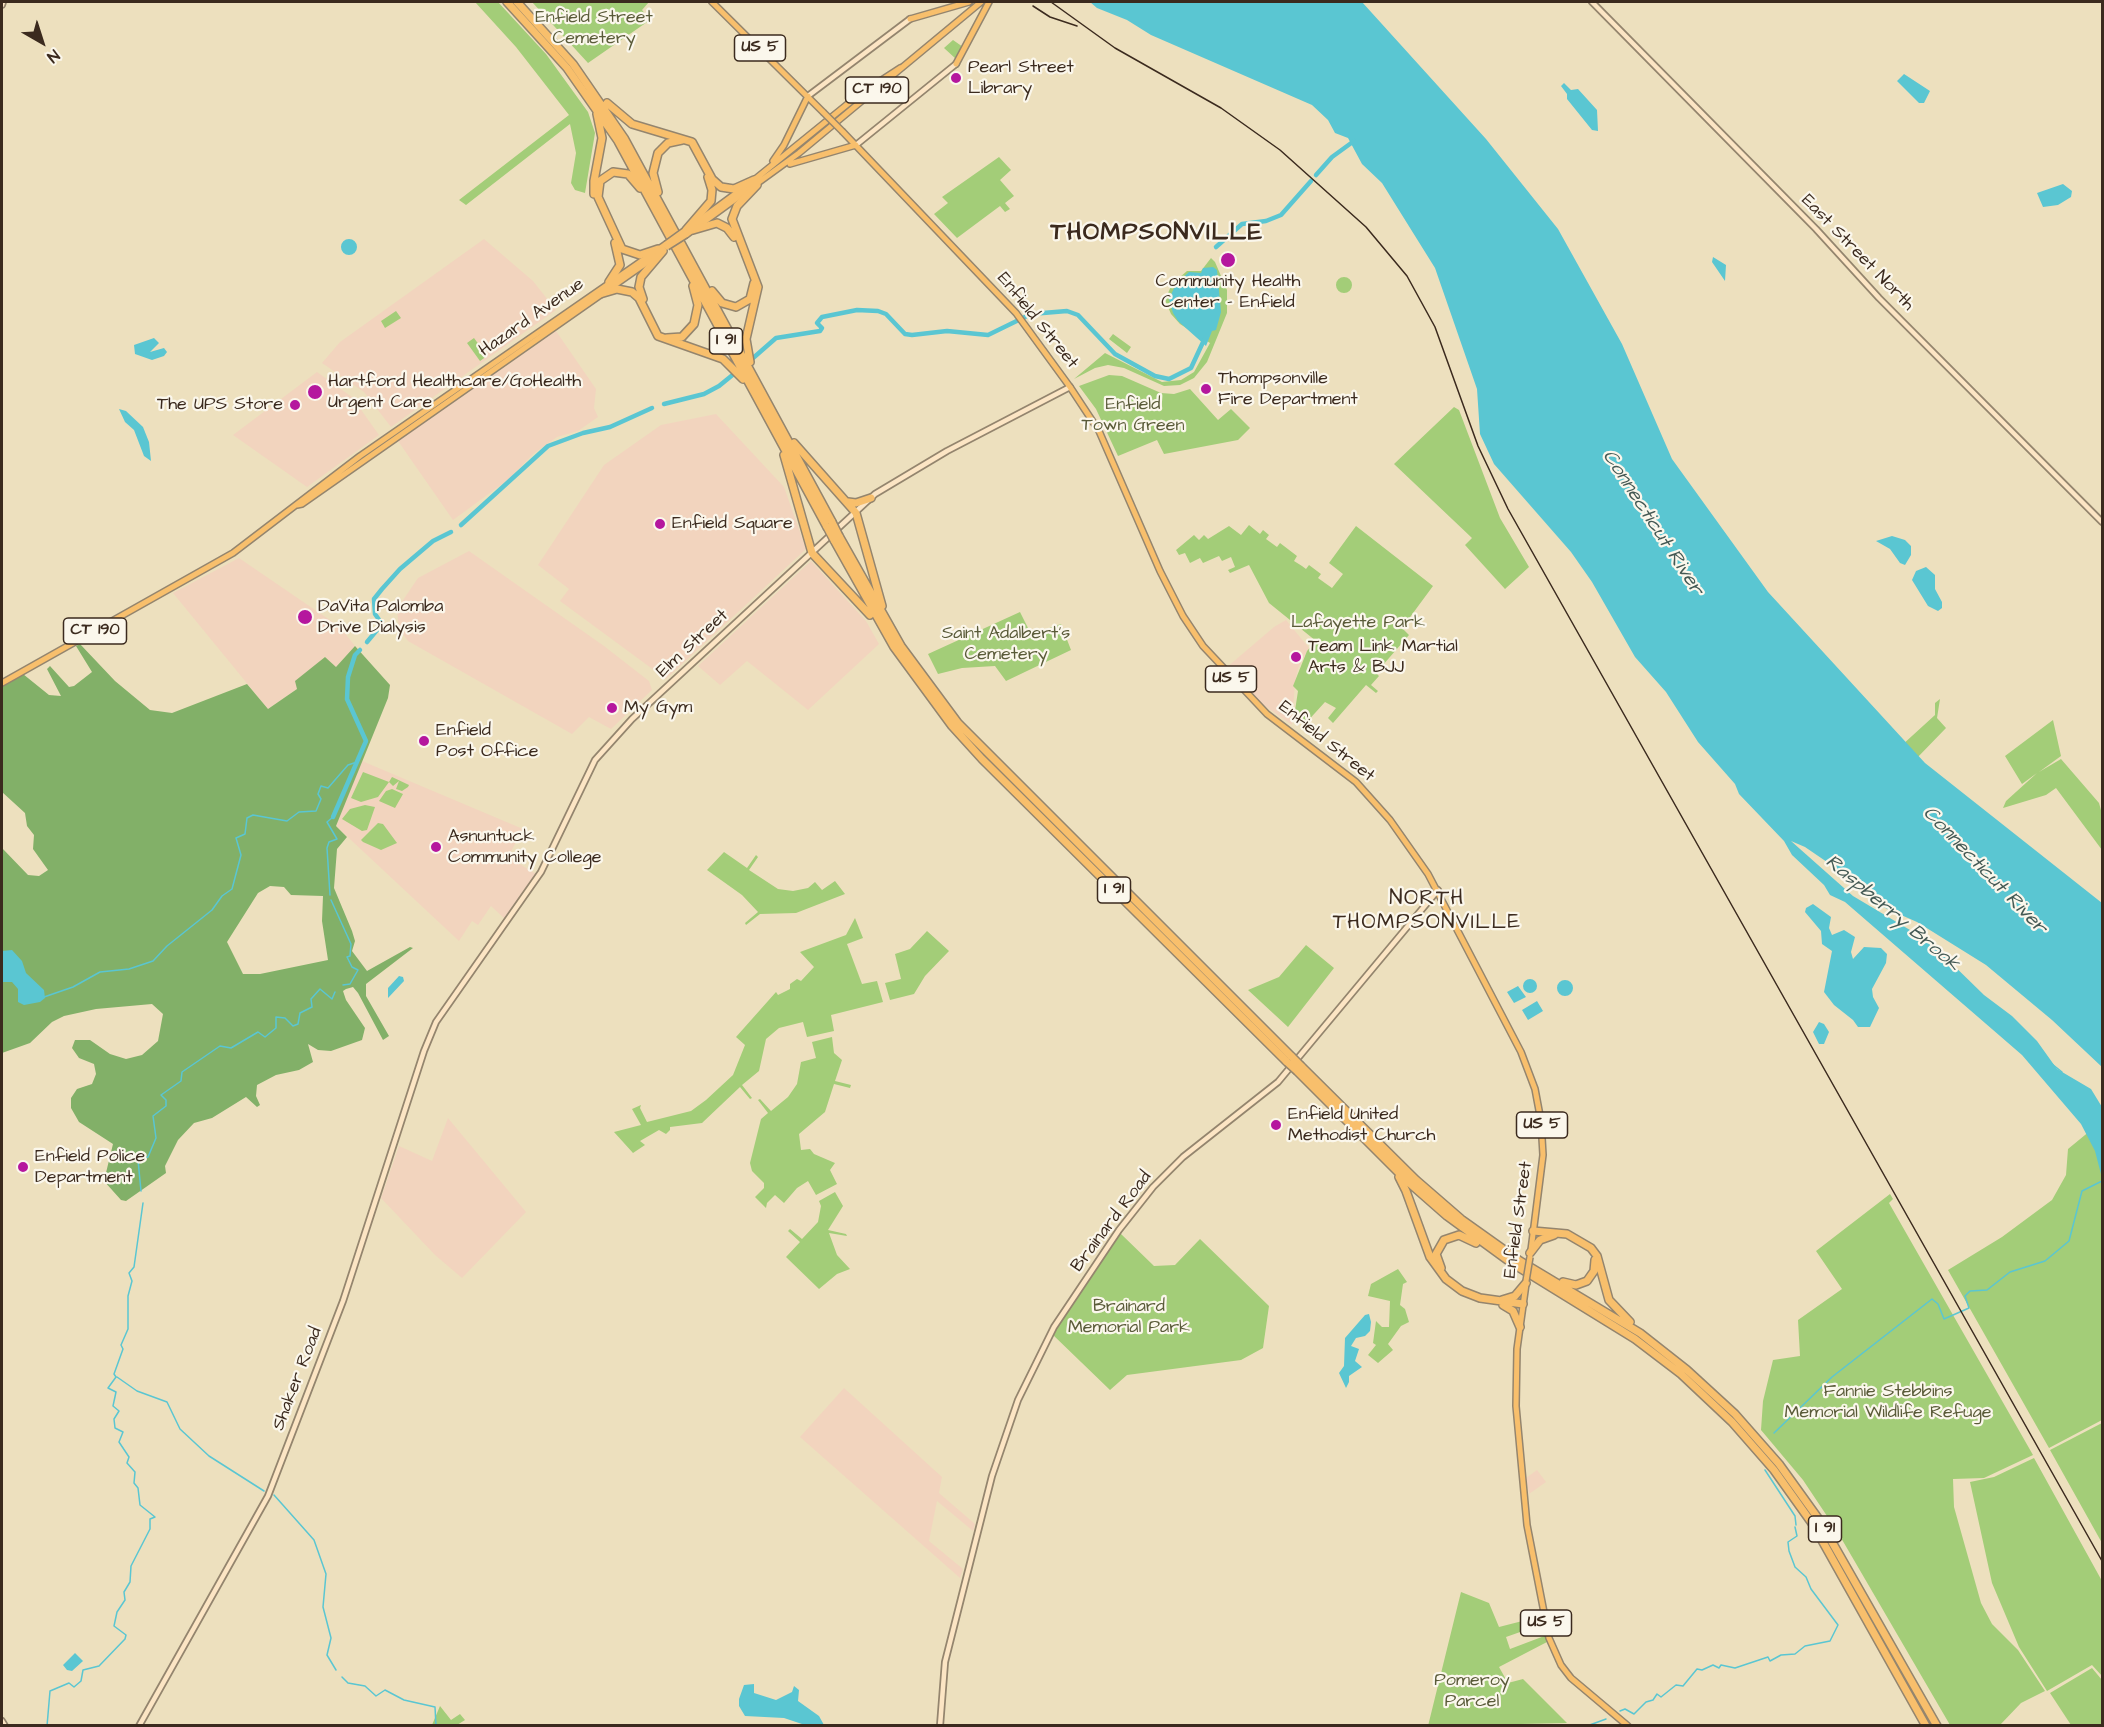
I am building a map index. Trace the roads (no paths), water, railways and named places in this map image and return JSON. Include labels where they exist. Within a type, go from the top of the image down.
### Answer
[{"type":"highway","name":"I 91","points":[[507,2],[551,49],[588,96],[623,149],[782,443],[830,525]]},
{"type":"highway","name":"I 91","points":[[517,2],[580,73],[628,144],[777,419],[890,641],[928,697],[976,753],[1289,1059],[1431,1194],[1488,1239],[1647,1339],[1687,1370],[1735,1414],[1802,1494],[1839,1551],[1936,1725]]},
{"type":"highway","points":[[580,73],[588,79],[613,111],[629,123],[692,142],[699,150],[712,179],[719,186],[735,189],[755,182]]},
{"type":"highway","points":[[588,96],[600,122],[602,135],[594,194],[620,259],[618,271],[609,282]]},
{"type":"highway","points":[[661,206],[653,177],[656,157],[668,142],[686,141],[696,151],[713,192],[709,206],[687,231]]},
{"type":"highway","points":[[663,248],[638,255],[621,247],[599,200],[598,189],[601,180],[614,172],[630,176],[664,225]]},
{"type":"highway","points":[[755,182],[736,208],[732,219],[758,287],[746,342],[756,382]]},
{"type":"highway","points":[[687,231],[714,223],[732,232],[753,281],[751,298],[736,307],[722,303],[689,256]]},
{"type":"highway","points":[[663,248],[642,273],[639,287],[655,327],[669,338],[687,334],[697,316],[697,297],[685,264]]},
{"type":"highway","points":[[600,294],[619,288],[632,292],[639,298],[653,330],[660,337],[729,362],[768,417]]},
{"type":"highway","points":[[777,419],[803,456],[855,512],[887,623]]},
{"type":"highway","points":[[782,443],[811,552],[864,606],[890,641]]},
{"type":"highway","points":[[845,500],[855,503],[871,498]]},
{"type":"highway","name":"I 91","points":[[837,538],[887,623],[936,696],[983,751],[1289,1059]]},
{"type":"highway","name":"I 91","points":[[1299,1068],[1385,1158],[1437,1208],[1502,1256],[1600,1315],[1646,1346],[1700,1391],[1748,1439],[1774,1470],[1814,1526],[1926,1725]]},
{"type":"highway","points":[[1385,1158],[1405,1187],[1430,1257],[1438,1270],[1462,1291],[1500,1301],[1523,1304]]},
{"type":"highway","points":[[1533,1230],[1570,1239],[1587,1248],[1594,1259],[1594,1271],[1587,1281],[1576,1285],[1543,1274]]},
{"type":"highway","points":[[1533,1230],[1567,1234],[1591,1248],[1597,1257],[1611,1302],[1647,1339]]},
{"type":"highway","points":[[1502,1256],[1457,1235],[1443,1241],[1436,1254],[1440,1267],[1454,1282],[1475,1293],[1500,1301],[1510,1309],[1520,1327]]},
{"type":"highway","points":[[1530,1255],[1540,1240],[1554,1235]]},
{"type":"highway","points":[[1500,1301],[1515,1296],[1526,1282]]},
{"type":"main road","name":"Enfield Street","points":[[712,2],[856,145],[1020,319],[1099,431],[1160,571],[1203,646],[1260,708],[1343,770],[1374,800],[1413,851],[1438,890],[1521,1052],[1535,1089],[1543,1147],[1520,1327],[1515,1394],[1529,1537],[1552,1649],[1571,1678],[1628,1725]]},
{"type":"main road","points":[[765,170],[784,145],[808,96],[910,19],[969,2]]},
{"type":"main road","name":"CT 190","points":[[600,294],[755,182],[777,170],[981,2]]},
{"type":"main road","points":[[777,170],[796,161],[856,145],[956,64],[988,2]]},
{"type":"main road","name":"East Street North","points":[[1592,2],[1816,229],[1879,298],[2103,522]]},
{"type":"main road","name":"CT 190","points":[[755,182],[765,170],[860,94],[912,61]]},
{"type":"main road","name":"CT 190","points":[[609,282],[663,248]]},
{"type":"main road","name":"Hazard Avenue","points":[[516,350],[609,282]]},
{"type":"main road","name":"Hazard Avenue","points":[[2,683],[220,561],[297,505],[330,477],[600,294]]},
{"type":"main road","name":"Elm Street","points":[[436,1022],[541,872],[556,844],[584,778],[602,751],[871,498],[947,451],[1070,387]]},
{"type":"main road","name":"Hazard Avenue","points":[[297,505],[302,504],[453,394]]},
{"type":"main road","points":[[325,487],[330,477]]},
{"type":"main road","name":"Brainard Road","points":[[940,1725],[945,1662],[999,1451],[1025,1382],[1054,1327],[1113,1238],[1153,1187],[1183,1157],[1278,1082],[1438,890]]},
{"type":"main road","name":"Shaker Road","points":[[139,1725],[268,1496],[343,1301],[424,1052],[436,1022]]},
{"type":"main road","points":[[2,1721],[5,1725]]},
{"type":"water","name":"Connecticut River","points":[[1090,2],[1362,2],[1486,139],[1558,229],[1622,344],[1672,459],[1768,592],[1925,763],[2102,903],[2102,1067],[2052,1020],[1986,965],[1917,922],[1883,907],[1846,875],[1805,847],[1791,841],[1853,896],[1915,933],[1942,954],[1984,995],[2012,1016],[2037,1041],[2057,1069],[2091,1089],[2102,1107],[2102,1178],[2095,1151],[2081,1124],[2022,1055],[1845,902],[1830,895],[1824,885],[1792,855],[1784,841],[1739,794],[1735,784],[1698,742],[1666,692],[1635,657],[1592,582],[1571,552],[1494,464],[1480,434],[1477,389],[1435,268],[1382,183],[1362,164],[1348,138],[1335,133],[1328,120],[1312,105],[1151,35],[1127,20],[1097,8]]},
{"type":"water","points":[[1904,74],[1930,91],[1924,103],[1919,103],[1897,81]]},
{"type":"water","points":[[1564,83],[1571,90],[1578,89],[1597,110],[1598,131],[1592,130],[1567,99],[1567,94],[1561,86]]},
{"type":"water","points":[[2063,184],[2072,191],[2071,197],[2058,205],[2043,207],[2037,193]]},
{"type":"water","points":[[349,239],[357,247],[349,255],[341,247]]},
{"type":"water","points":[[1713,257],[1726,265],[1725,281],[1712,262]]},
{"type":"water","points":[[1213,267],[1217,270],[1221,312],[1216,330],[1212,331],[1206,346],[1178,321],[1169,299],[1176,284],[1189,272],[1201,273],[1203,268]]},
{"type":"water","points":[[154,338],[159,343],[150,352],[164,348],[167,352],[164,356],[152,360],[135,354],[134,345]]},
{"type":"water","points":[[119,409],[126,411],[143,427],[149,442],[151,461],[144,456],[134,430],[125,422]]},
{"type":"water","points":[[1892,536],[1905,540],[1911,546],[1911,555],[1905,565],[1900,563],[1890,549],[1876,541]]},
{"type":"water","points":[[1926,567],[1935,575],[1935,589],[1942,602],[1942,608],[1938,611],[1928,606],[1912,580],[1916,571]]},
{"type":"water","points":[[1813,904],[1831,917],[1829,928],[1832,935],[1844,930],[1855,937],[1851,952],[1853,959],[1864,947],[1881,948],[1887,954],[1886,963],[1872,989],[1873,997],[1879,1008],[1870,1027],[1858,1027],[1834,1005],[1824,992],[1832,951],[1822,944],[1821,931],[1805,912],[1806,908]]},
{"type":"water","points":[[12,950],[22,961],[26,973],[44,990],[45,998],[40,1002],[24,1005],[18,1002],[18,989],[12,982],[2,982],[2,951]]},
{"type":"water","points":[[399,976],[403,977],[404,981],[388,998],[388,988]]},
{"type":"water","points":[[1527,979],[1533,979],[1537,986],[1533,993],[1527,993],[1523,989],[1523,983]]},
{"type":"water","points":[[1565,980],[1573,988],[1565,996],[1557,988]]},
{"type":"water","points":[[1518,986],[1526,997],[1514,1003],[1507,992]]},
{"type":"water","points":[[1537,1001],[1543,1011],[1528,1020],[1522,1010]]},
{"type":"water","points":[[1819,1022],[1824,1024],[1829,1032],[1824,1044],[1819,1044],[1813,1032]]},
{"type":"water","points":[[1369,1314],[1370,1331],[1365,1336],[1356,1338],[1351,1346],[1359,1349],[1355,1361],[1362,1367],[1349,1376],[1346,1388],[1339,1373],[1344,1366],[1345,1338],[1365,1315]]},
{"type":"water","points":[[75,1653],[83,1661],[72,1671],[67,1670],[63,1665]]},
{"type":"water","points":[[754,1684],[754,1693],[776,1700],[792,1692],[794,1686],[799,1690],[798,1701],[819,1716],[824,1725],[805,1725],[784,1718],[745,1716],[739,1706],[739,1699],[744,1685]]},
{"type":"waterway","points":[[1316,175],[1332,157],[1354,141]]},
{"type":"waterway","points":[[1216,247],[1242,224],[1266,221],[1281,215],[1311,181]]},
{"type":"waterway","points":[[752,359],[776,338],[820,331],[822,328],[817,323],[822,317],[857,310],[878,311],[886,314],[905,334],[912,335],[947,331],[988,335],[1031,314],[1067,311],[1078,315],[1115,354],[1155,376],[1169,379],[1191,368],[1204,340]]},
{"type":"waterway","points":[[664,404],[704,394],[735,373]]},
{"type":"waterway","points":[[461,525],[548,446],[583,433],[610,427],[652,408]]},
{"type":"waterway","points":[[367,642],[382,624],[375,614],[374,599],[400,569],[433,541],[451,532]]},
{"type":"waterway","points":[[333,817],[366,741],[347,699],[348,677],[355,655],[360,650]]},
{"type":"waterway","points":[[44,997],[73,987],[100,972],[129,969],[153,961],[167,946],[212,910],[222,896],[232,889],[241,855],[236,838],[245,834],[247,818],[253,815],[287,821],[299,812],[316,811],[321,799],[318,794],[321,786],[328,788],[348,765],[357,762]]},
{"type":"waterway","points":[[330,895],[327,848],[329,842],[337,839],[327,822],[333,817]]},
{"type":"waterway","points":[[331,900],[351,944],[350,956],[347,957],[352,967],[358,970],[350,984],[343,985]]},
{"type":"waterway","points":[[141,1191],[138,1160],[148,1157],[156,1138],[153,1116],[166,1106],[166,1100],[161,1095],[181,1081],[182,1072],[220,1046],[231,1048],[258,1032],[265,1037],[276,1028],[276,1017],[285,1018],[293,1026],[298,1024],[300,1013],[312,1007],[311,999],[320,989],[332,999],[335,992]]},
{"type":"waterway","name":"Raspberry Brook","points":[[2052,1064],[2062,1072]]},
{"type":"waterway","name":"Raspberry Brook","points":[[1774,1433],[1832,1377],[1932,1299],[1938,1304],[1944,1319],[1969,1308],[1965,1296],[1970,1291],[1987,1290],[2010,1272],[2045,1261],[2069,1241],[2082,1191],[2102,1181]]},
{"type":"waterway","points":[[47,1726],[50,1691],[69,1683],[74,1687],[81,1681],[83,1670],[99,1666],[125,1639],[126,1635],[114,1626],[117,1612],[125,1600],[124,1592],[130,1582],[131,1566],[150,1529],[150,1519],[155,1517],[140,1505],[138,1488],[134,1483],[135,1472],[127,1463],[129,1457],[119,1442],[123,1432],[115,1428],[114,1419],[119,1411],[113,1406],[116,1392],[108,1388],[116,1377],[114,1374],[123,1349],[121,1345],[128,1329],[128,1296],[132,1281],[129,1273],[134,1267],[143,1203]]},
{"type":"waterway","points":[[117,1377],[137,1391],[167,1402],[180,1429],[209,1456],[264,1491]]},
{"type":"waterway","name":"Raspberry Brook","points":[[1765,1470],[1795,1516],[1796,1525]]},
{"type":"waterway","points":[[274,1495],[314,1540],[326,1574],[323,1607],[331,1638],[327,1655],[336,1670]]},
{"type":"waterway","name":"Raspberry Brook","points":[[1620,1711],[1625,1709],[1634,1714],[1646,1702],[1653,1700],[1657,1694],[1661,1697],[1676,1685],[1683,1686],[1697,1669],[1702,1670],[1713,1665],[1719,1668],[1721,1665],[1735,1668],[1768,1657],[1770,1661],[1781,1655],[1795,1654],[1805,1646],[1830,1641],[1838,1625],[1811,1589],[1806,1577],[1795,1567],[1789,1551],[1788,1542],[1797,1536],[1795,1527]]},
{"type":"waterway","points":[[342,1677],[348,1683],[365,1686],[376,1696],[385,1690],[404,1700],[435,1707],[436,1726]]},
{"type":"waterway","name":"Raspberry Brook","points":[[1587,1726],[1606,1719]]},
{"type":"railway","points":[[1051,2],[1115,48],[1221,108],[1280,150],[1366,227],[1407,276],[1435,327],[1478,446],[1508,509],[2102,1561]]},
{"type":"railway","points":[[1033,6],[1050,17],[1077,26]]},
{"type":"place","name":"Pearl Street Library","points":[[956,78]]},
{"type":"place","name":"Community Health Center - Enfield","points":[[1228,260]]},
{"type":"place","name":"Thompsonville Fire Department","points":[[1206,389]]},
{"type":"place","name":"Hartford Healthcare/GoHealth Urgent Care","points":[[315,392]]},
{"type":"place","name":"The UPS Store","points":[[295,405]]},
{"type":"place","name":"Enfield Square","points":[[660,524]]},
{"type":"place","name":"DaVita Palomba Drive Dialysis","points":[[305,617]]},
{"type":"place","name":"Team Link Martial Arts & BJJ","points":[[1296,657]]},
{"type":"place","name":"My Gym","points":[[612,708]]},
{"type":"place","name":"Enfield Post Office","points":[[424,741]]},
{"type":"place","name":"Asnuntuck Community College","points":[[436,847]]},
{"type":"place","name":"Enfield United Methodist Church","points":[[1276,1125]]},
{"type":"place","name":"Enfield Police Department","points":[[23,1167]]},
{"type":"district","name":"THOMPSONVILLE","points":[[1157,234]]},
{"type":"district","name":"NORTH THOMPSONVILLE","points":[[1427,912]]},
{"type":"park label","name":"Enfield Street Cemetery","points":[[594,28]]},
{"type":"park label","name":"Enfield Town Green","points":[[1133,415]]},
{"type":"park label","name":"Lafayette Park","points":[[1358,623]]},
{"type":"park label","name":"Saint Adalbert's Cemetery","points":[[1006,644]]},
{"type":"park label","name":"Brainard Memorial Park","points":[[1129,1317]]},
{"type":"park label","name":"Fannie Stebbins Memorial Wildlife Refuge","points":[[1888,1402]]},
{"type":"park label","name":"Pomeroy Parcel","points":[[1472,1691]]}]
